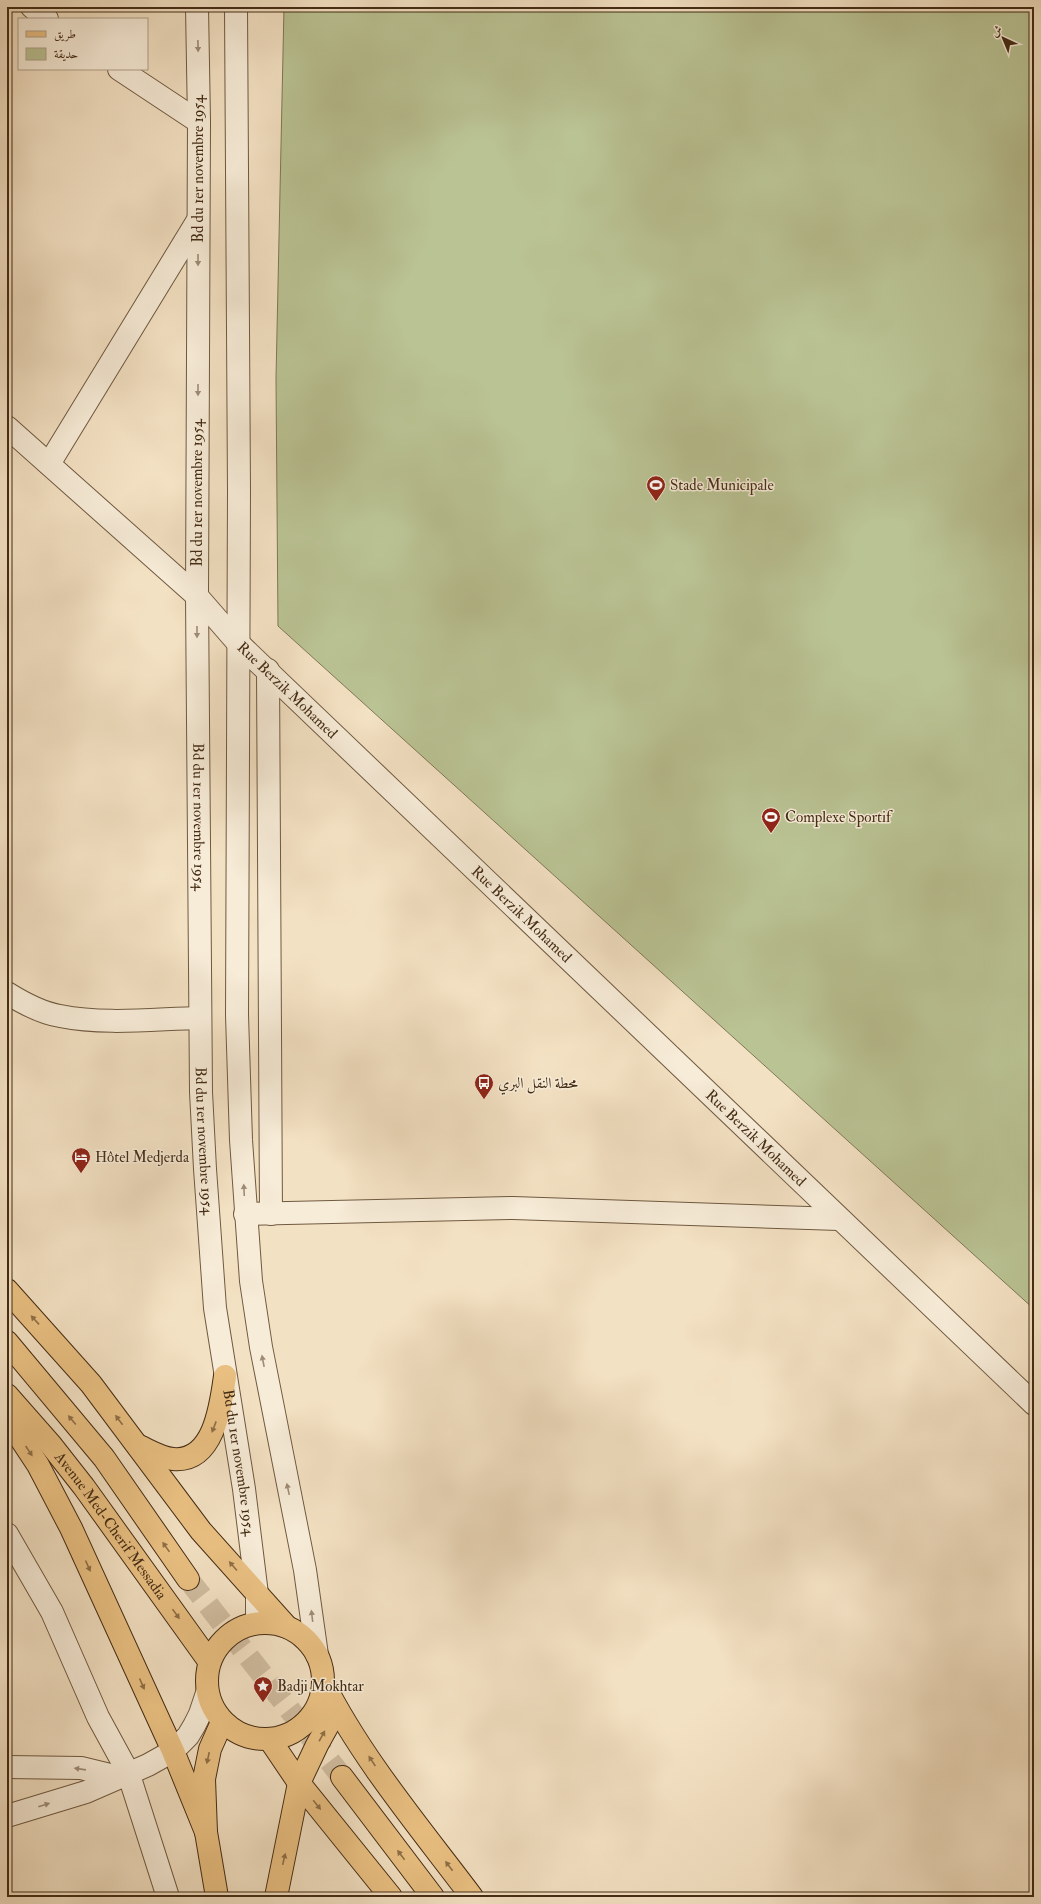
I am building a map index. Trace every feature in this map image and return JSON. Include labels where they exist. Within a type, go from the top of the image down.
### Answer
[{"type":"main road","points":[[7,1290],[91,1384],[201,1531],[287,1627]]},
{"type":"main road","points":[[7,1342],[104,1458],[188,1579]]},
{"type":"main road","points":[[138,1446],[162,1457],[174,1460],[187,1458],[198,1452],[207,1443],[219,1413],[225,1376]]},
{"type":"main road","name":"Avenue Med-Cherif Messadia","points":[[7,1395],[51,1445],[84,1487],[209,1661]]},
{"type":"main road","points":[[7,1418],[38,1465],[71,1528],[173,1751],[206,1832]]},
{"type":"main road","points":[[324,1682],[316,1709],[308,1721],[290,1734],[270,1740],[252,1739],[236,1733],[222,1722],[213,1709],[207,1693],[206,1677],[209,1661],[220,1643],[237,1629],[257,1623],[272,1623],[287,1627],[310,1643],[317,1655],[322,1668],[324,1682],[337,1709],[388,1784],[472,1897]]},
{"type":"main road","points":[[276,1897],[299,1782],[337,1709]]},
{"type":"main road","points":[[217,1897],[206,1832],[204,1779],[210,1749],[222,1722]]},
{"type":"main road","points":[[270,1740],[299,1782],[391,1897]]},
{"type":"main road","points":[[342,1778],[433,1897]]},
{"type":"street","points":[[32,7],[46,18]]},
{"type":"street","name":"Bd du 1er novembre 1954","points":[[197,7],[199,122],[197,596],[200,1018],[206,1185],[215,1308],[244,1489],[257,1594],[257,1623]]},
{"type":"street","points":[[236,7],[239,320],[237,1015],[241,1140],[245,1214],[251,1281],[261,1347],[305,1570],[317,1655]]},
{"type":"street","points":[[121,70],[199,122]]},
{"type":"street","points":[[49,464],[198,220]]},
{"type":"street","name":"Rue Berzik Mohamed","points":[[7,427],[197,596],[237,642],[1034,1404]]},
{"type":"street","points":[[268,670],[271,1214]]},
{"type":"street","points":[[7,993],[25,1004],[58,1016],[93,1020],[200,1018]]},
{"type":"street","points":[[245,1214],[513,1208],[839,1218]]},
{"type":"street","points":[[7,1534],[52,1612],[123,1774],[168,1897]]},
{"type":"street","points":[[7,1816],[86,1792],[173,1751],[188,1736],[194,1726],[207,1693]]},
{"type":"street","points":[[7,1767],[81,1768],[123,1774]]},
{"type":"green space","name":"Stade Municipale","points":[[284,7],[1034,7],[1034,1309],[278,626],[276,378]]},
{"type":"tunnel","points":[[188,1579],[342,1777]]},
{"type":"place","name":"Stade Municipale","points":[[656,502]]},
{"type":"place","name":"Complexe Sportif","points":[[771,834]]},
{"type":"place","name":"محطة النقل البري","points":[[484,1100]]},
{"type":"place","name":"Hôtel Medjerda","points":[[81,1174]]},
{"type":"place","name":"Badji Mokhtar","points":[[263,1703]]}]
